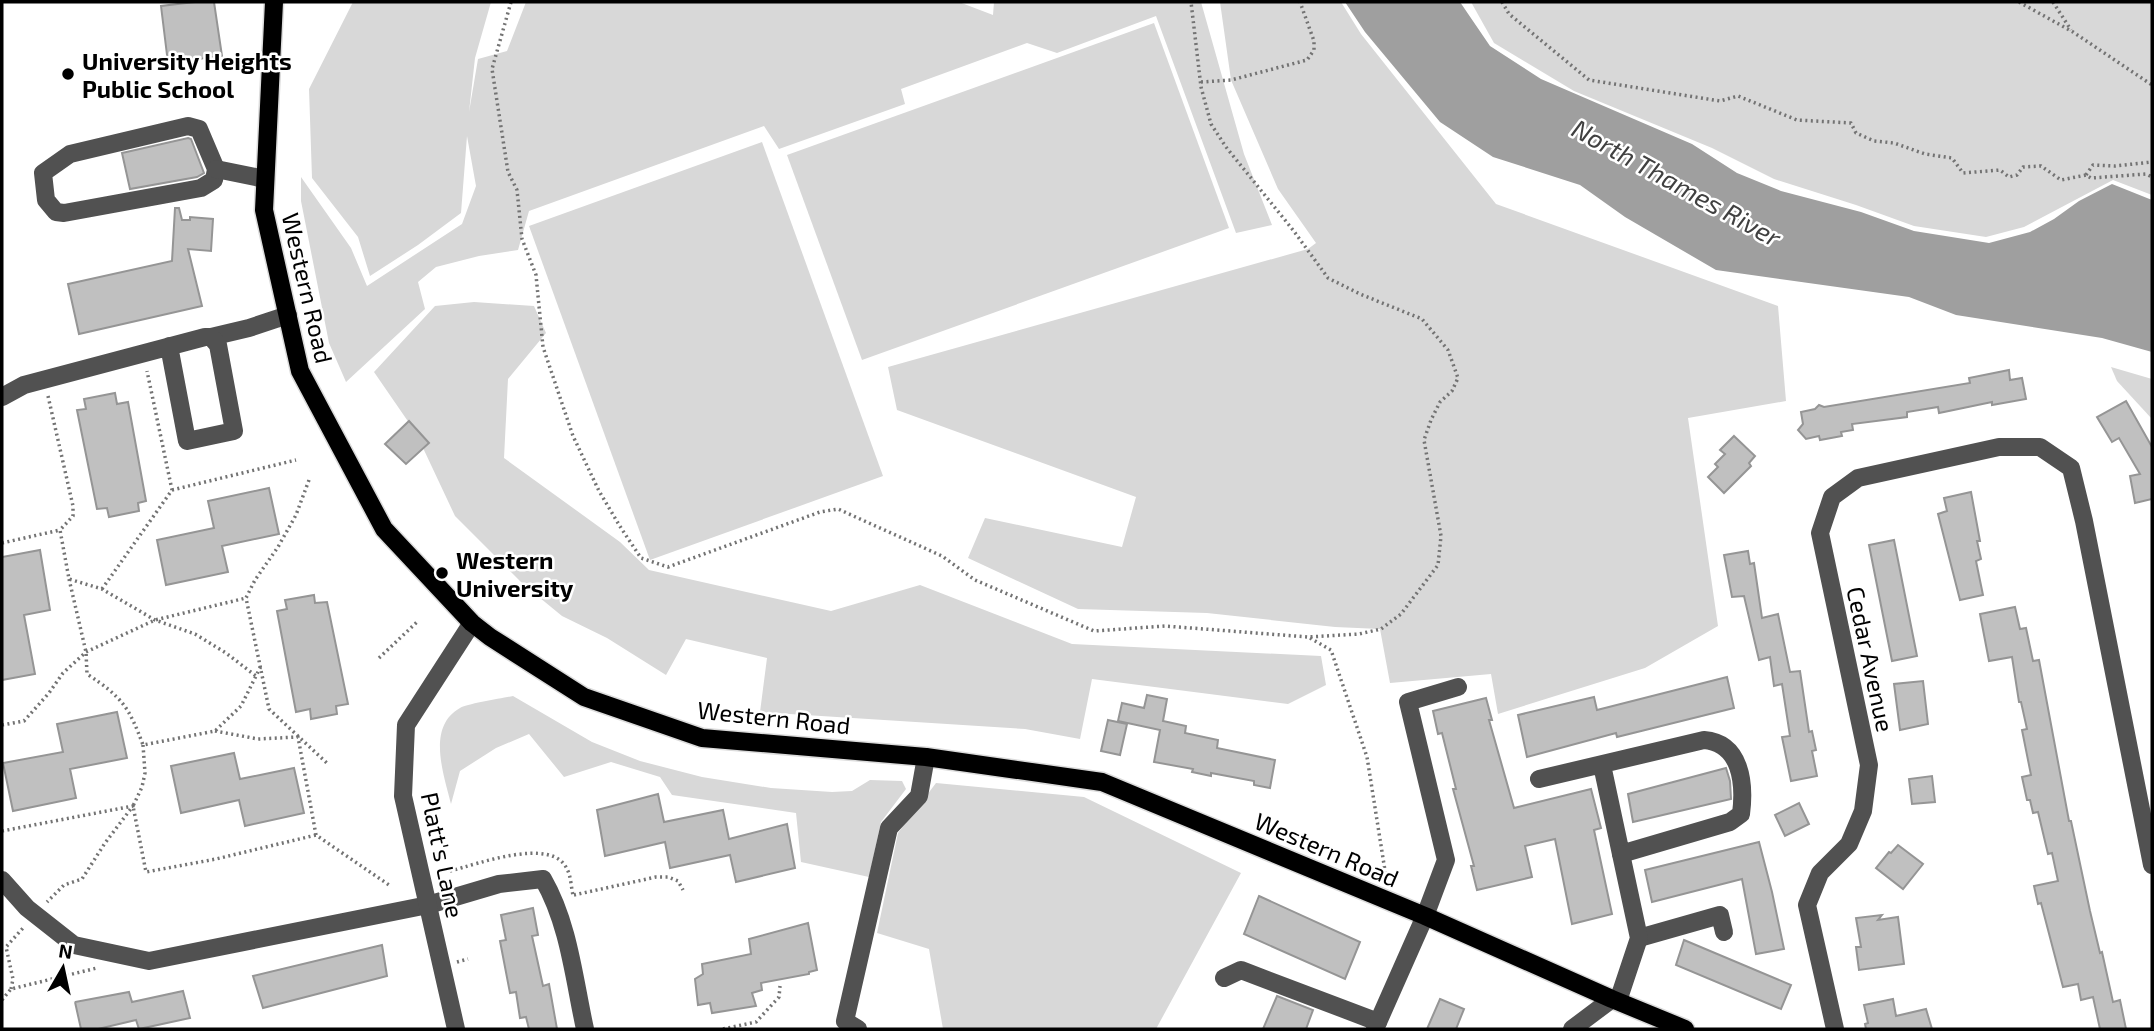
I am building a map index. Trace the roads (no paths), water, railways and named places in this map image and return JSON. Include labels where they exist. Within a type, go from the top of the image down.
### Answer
[{"type":"main road","name":"Western Road","points":[[274,2],[264,210],[300,371],[384,529],[472,623],[584,697],[702,738],[926,757],[1102,782],[1425,916],[1685,1029]]},
{"type":"street","points":[[188,126],[199,129],[216,169],[214,180],[201,188],[64,213],[56,212],[47,200],[43,173],[70,154],[188,126]]},
{"type":"street","points":[[216,169],[265,179]]},
{"type":"street","points":[[2,397],[24,384],[249,328],[288,315]]},
{"type":"street","points":[[169,346],[187,441],[234,431],[218,345],[211,337]]},
{"type":"street","name":"Cedar Avenue","points":[[1835,1029],[1807,905],[1820,873],[1849,844],[1863,811],[1868,765],[1820,533],[1832,497],[1858,478],[1999,447],[2040,447],[2071,468],[2084,521],[2152,865]]},
{"type":"street","name":"Platt's Lane","points":[[456,1029],[403,796],[406,725],[472,623]]},
{"type":"street","points":[[1224,978],[1241,970],[1376,1026],[1425,916],[1446,860],[1408,702],[1458,687]]},
{"type":"street","points":[[1539,779],[1704,740],[1716,741],[1729,749],[1737,762],[1744,798],[1741,814],[1730,822],[1621,854]]},
{"type":"street","points":[[858,1029],[845,1021],[889,828],[919,796],[926,757]]},
{"type":"street","points":[[1572,1029],[1615,1000],[1639,937],[1602,765]]},
{"type":"street","points":[[2,880],[34,914],[74,945],[149,961],[428,905],[499,884],[543,879],[554,898],[563,923],[585,1029]]},
{"type":"street","points":[[1639,937],[1720,915],[1724,932]]},
{"type":"water","name":"North Thames River","points":[[1345,2],[1460,2],[1490,46],[1541,79],[1692,144],[1737,173],[1781,191],[1861,212],[1914,231],[1989,243],[2030,232],[2112,184],[2152,200],[2152,352],[2102,338],[1956,315],[1909,297],[1716,270],[1625,217],[1580,185],[1493,157],[1440,122],[1365,32]]},
{"type":"place","name":"University Heights Public School","points":[[68,74]]},
{"type":"place","name":"Western University","points":[[442,573]]}]
